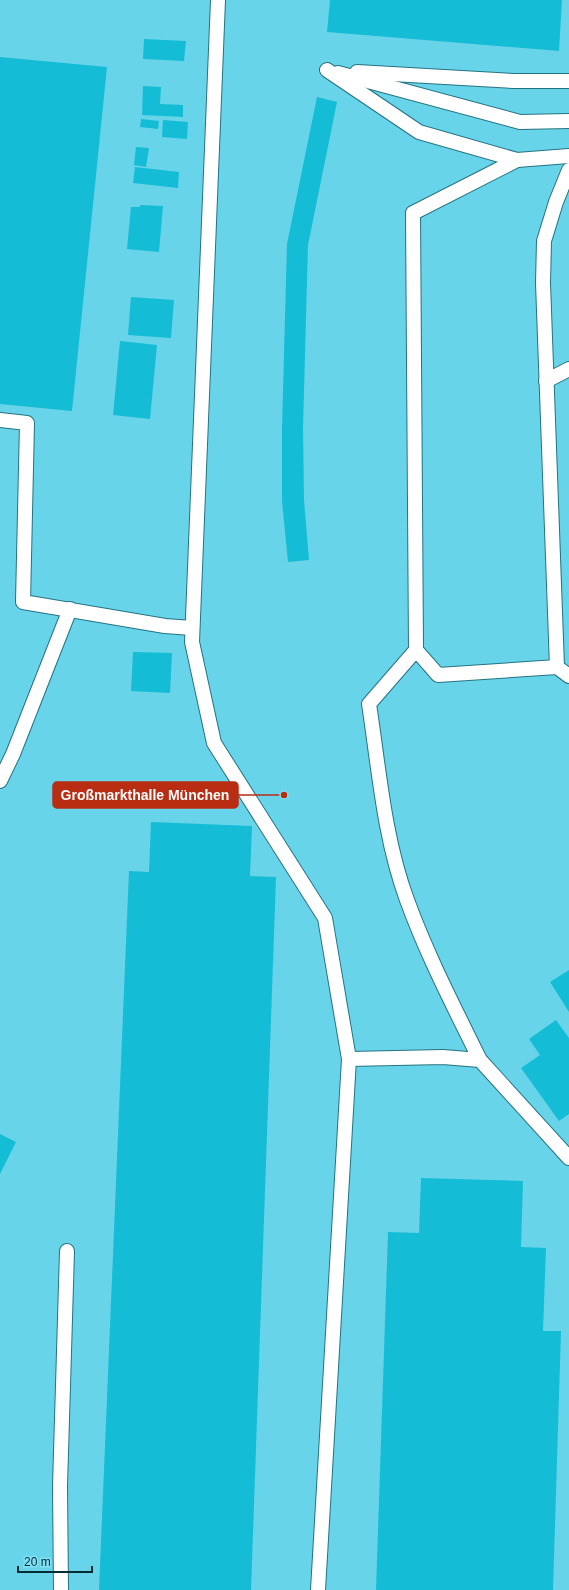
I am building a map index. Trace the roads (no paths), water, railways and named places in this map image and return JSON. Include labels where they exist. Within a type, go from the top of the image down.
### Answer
[{"type":"lane","points":[[218,0],[192,642],[214,743],[325,918],[349,1059],[318,1590]]},
{"type":"lane","points":[[327,70],[513,81],[569,81]]},
{"type":"lane","points":[[327,70],[520,122],[569,121]]},
{"type":"lane","points":[[327,70],[419,132],[517,160],[569,156]]},
{"type":"lane","points":[[517,160],[413,213],[416,650],[438,675],[557,667],[569,676]]},
{"type":"lane","points":[[557,667],[542,283],[544,241],[556,202],[569,170]]},
{"type":"lane","points":[[546,381],[569,369]]},
{"type":"lane","points":[[0,420],[27,423],[23,602],[165,626],[192,628]]},
{"type":"lane","points":[[0,781],[13,754],[70,610]]},
{"type":"lane","points":[[416,650],[369,704],[389,834],[406,899],[431,958],[480,1060],[569,1158]]},
{"type":"lane","points":[[349,1059],[443,1057],[480,1060]]},
{"type":"lane","points":[[61,1590],[60,1486],[67,1251]]},
{"type":"place","name":"Großmarkthalle München","points":[[284,795]]}]
